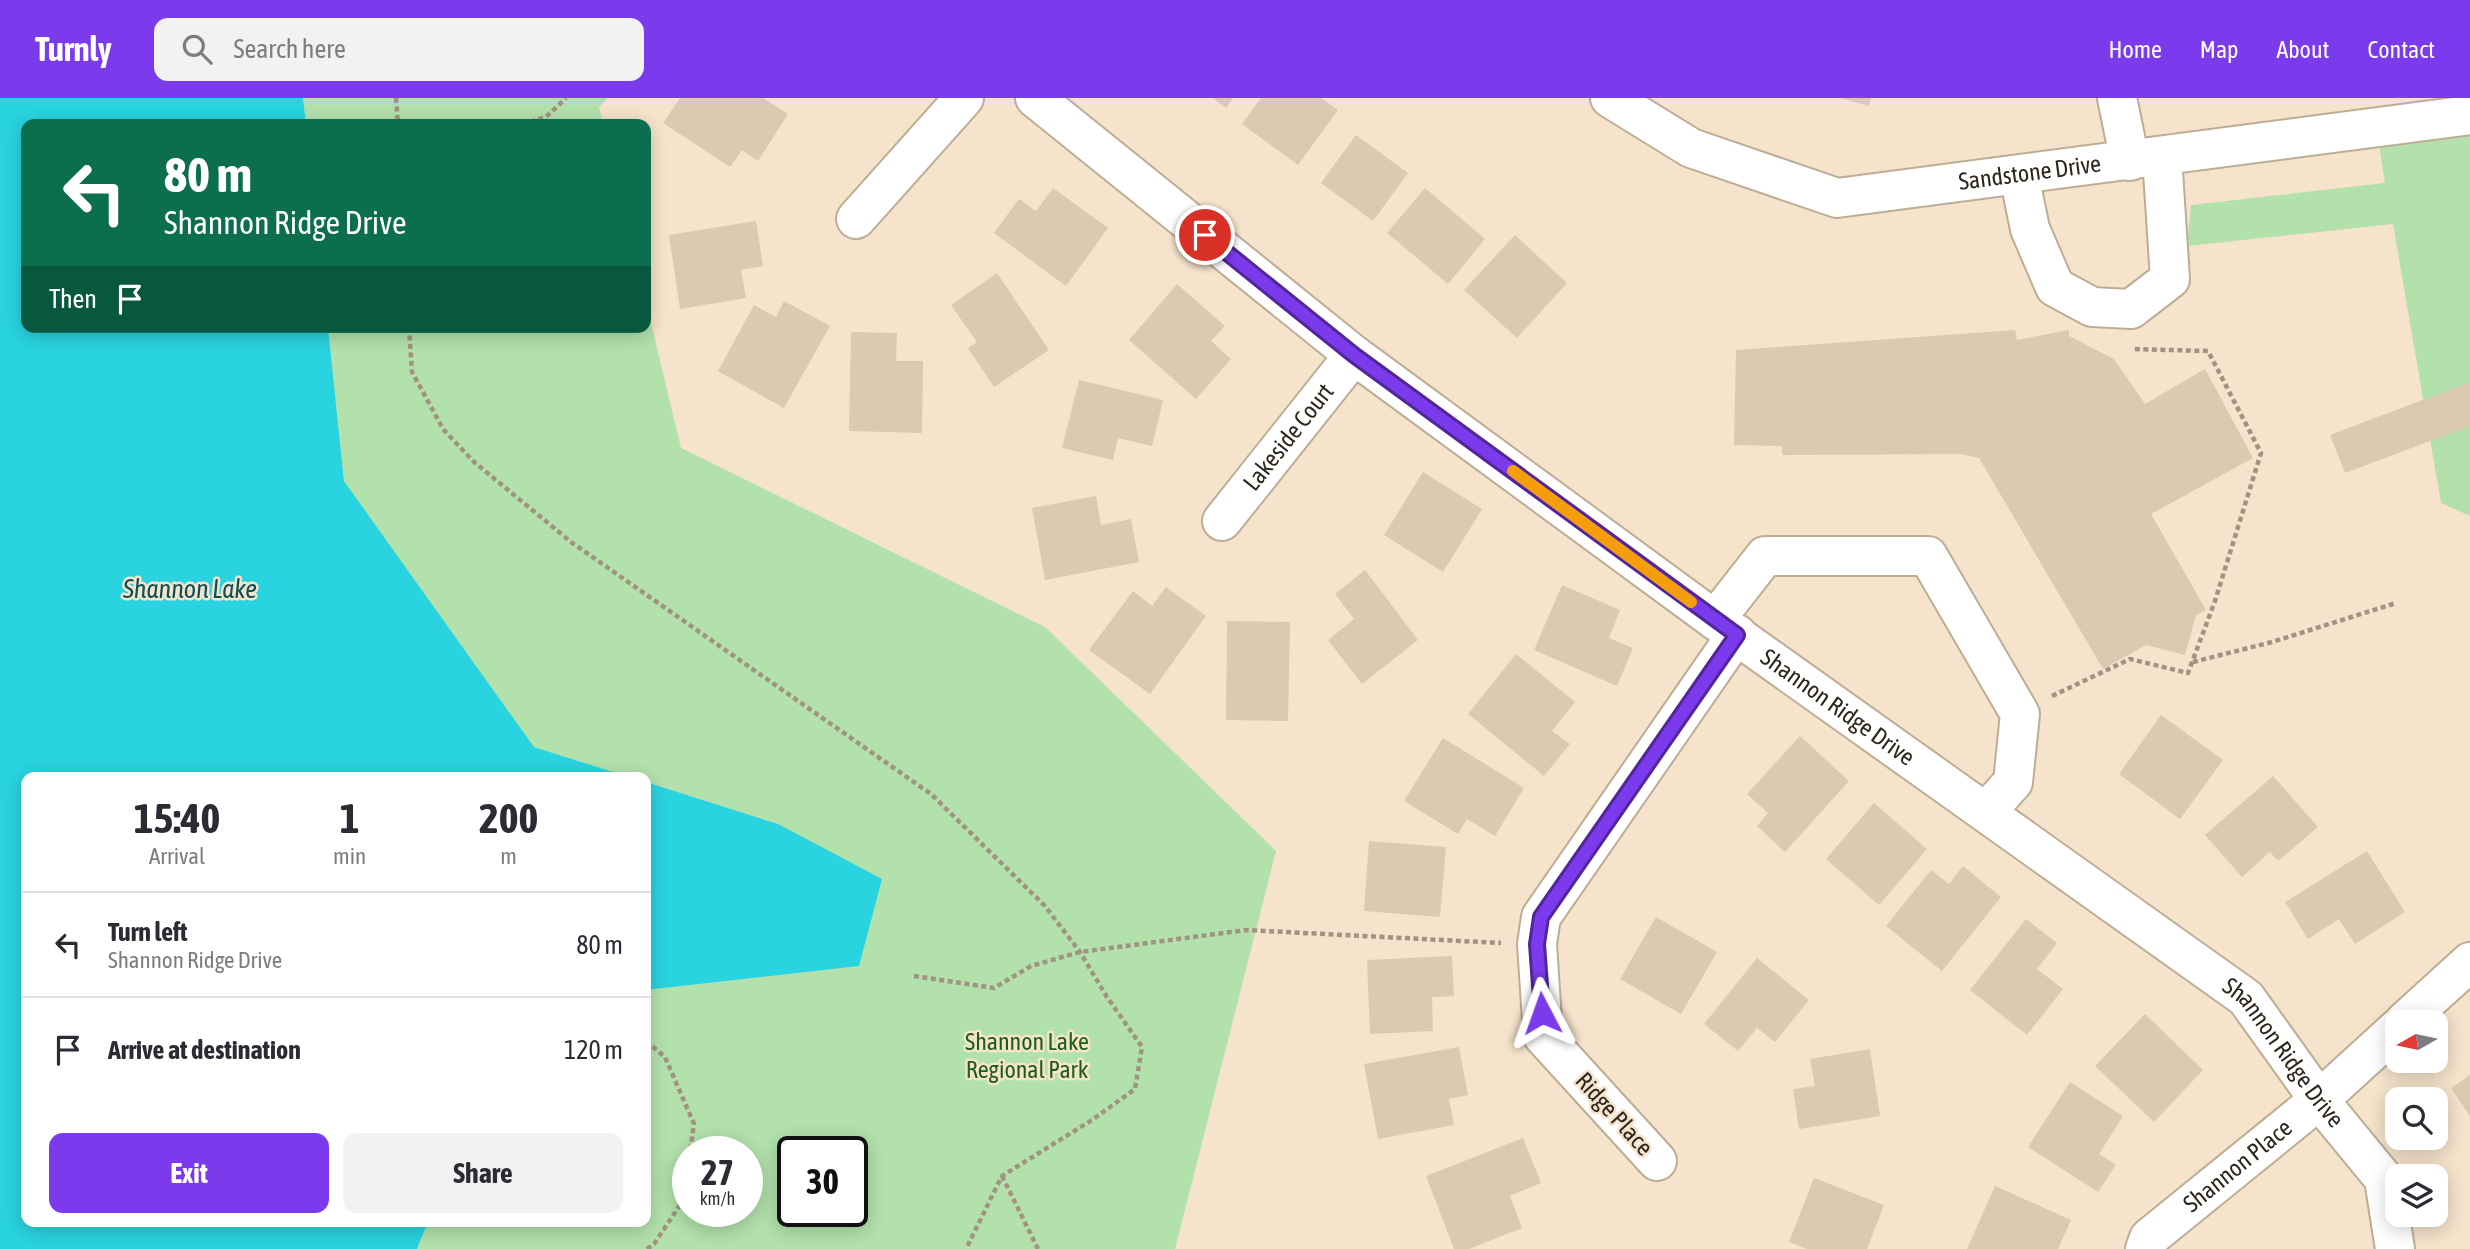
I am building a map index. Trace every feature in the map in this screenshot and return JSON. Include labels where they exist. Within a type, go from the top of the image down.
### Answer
[{"type":"street","points":[[856,219],[964,98]]},
{"type":"street","name":"Shannon Ridge Drive","points":[[1035,98],[1354,355],[1726,627],[2246,998],[2319,1100],[2384,1179],[2395,1249]]},
{"type":"street","name":"Sandstone Drive","points":[[1610,98],[1691,148],[1837,198],[2470,115]]},
{"type":"street","points":[[2019,175],[2030,229],[2054,287],[2092,307],[2131,309],[2170,279],[2146,159],[2117,98]]},
{"type":"street","name":"Lakeside Court","points":[[1222,521],[1354,355]]},
{"type":"street","name":"Ridge Place","points":[[1657,1161],[1543,1036],[1537,944],[1541,917],[1726,627],[1765,556],[1928,556],[2020,714],[2013,782],[1986,812]]},
{"type":"street","points":[[2417,1010],[2470,962]]},
{"type":"street","name":"Shannon Place","points":[[2145,1249],[2149,1238],[2319,1100],[2385,1040]]},
{"type":"path","points":[[396,98],[398,119]]},
{"type":"path","points":[[539,119],[546,117],[566,98]]},
{"type":"path","points":[[409,333],[412,372],[443,429],[473,461],[571,542],[931,794],[1045,906],[1080,952],[1142,1047],[1135,1089],[1092,1120],[1002,1176],[966,1249]]},
{"type":"path","points":[[2041,701],[2130,659],[2188,673],[2215,601],[2261,453],[2208,351],[2127,349]]},
{"type":"path","points":[[2192,663],[2272,642],[2396,603]]},
{"type":"path","points":[[914,976],[994,988],[1031,966],[1080,952],[1246,930],[1537,944]]},
{"type":"path","points":[[651,1045],[665,1057],[694,1124],[693,1136]]},
{"type":"path","points":[[1002,1176],[1038,1249]]},
{"type":"path","points":[[647,1249],[654,1244],[672,1216]]},
{"type":"green space","points":[[303,98],[608,98],[599,107],[602,119],[305,119]]},
{"type":"green space","points":[[2470,113],[2470,516],[2441,503],[2393,224],[2187,246],[2191,205],[2385,183],[2376,125]]},
{"type":"green space","name":"Shannon Lake Regional Park","points":[[651,323],[681,448],[1045,627],[1276,851],[1175,1249],[417,1249],[426,1227],[651,1227],[651,989],[859,966],[778,824],[651,784],[651,772],[613,772],[534,747],[344,481],[329,333],[651,333]]},
{"type":"water","name":"Shannon Lake","points":[[0,98],[303,98],[305,119],[21,119],[21,333],[329,333],[344,481],[534,747],[613,772],[21,772],[21,1227],[426,1227],[417,1249],[0,1249]]},
{"type":"water","points":[[651,784],[778,824],[882,879],[859,966],[651,989]]},
{"type":"building","points":[[680,98],[763,98],[788,114],[758,161],[742,150],[730,167],[663,123]]},
{"type":"building","points":[[1213,98],[1233,98],[1226,108]]},
{"type":"building","points":[[1261,98],[1321,98],[1338,110],[1298,165],[1242,124]]},
{"type":"building","points":[[1840,98],[1871,98],[1869,106]]},
{"type":"building","points":[[1356,135],[1408,173],[1373,221],[1321,183]]},
{"type":"building","points":[[1053,188],[1108,228],[1066,286],[994,233],[1019,199],[1036,211]]},
{"type":"building","points":[[1425,188],[1485,239],[1448,284],[1387,233]]},
{"type":"building","points":[[756,221],[763,266],[741,270],[746,298],[680,309],[669,235]]},
{"type":"building","points":[[1515,235],[1567,283],[1517,338],[1464,290]]},
{"type":"building","points":[[997,273],[1049,350],[994,387],[968,348],[977,342],[951,305]]},
{"type":"building","points":[[1177,284],[1225,326],[1211,341],[1231,359],[1196,399],[1129,340]]},
{"type":"building","points":[[784,301],[830,326],[784,408],[718,371],[754,305],[776,317]]},
{"type":"building","points":[[2015,330],[2017,340],[2069,330],[2069,336],[2114,359],[2145,404],[2205,369],[2253,458],[2151,514],[2206,610],[2196,615],[2185,655],[2146,645],[2103,669],[1979,458],[1961,454],[1782,455],[1782,446],[1734,445],[1736,350]]},
{"type":"building","points":[[851,332],[897,333],[896,361],[923,361],[922,433],[849,431]]},
{"type":"building","points":[[1079,380],[1163,400],[1152,446],[1118,438],[1113,460],[1062,448]]},
{"type":"building","points":[[2470,382],[2470,426],[2345,473],[2330,435]]},
{"type":"building","points":[[1423,472],[1482,509],[1443,572],[1384,535]]},
{"type":"building","points":[[1096,496],[1101,525],[1131,519],[1139,562],[1045,580],[1032,508]]},
{"type":"building","points":[[1365,570],[1418,640],[1362,684],[1328,640],[1354,619],[1335,594]]},
{"type":"building","points":[[1562,585],[1620,610],[1609,638],[1633,648],[1617,686],[1534,650]]},
{"type":"building","points":[[1166,587],[1206,616],[1150,694],[1089,650],[1133,591],[1152,606]]},
{"type":"building","points":[[1227,621],[1290,622],[1288,721],[1226,720]]},
{"type":"building","points":[[1516,654],[1575,702],[1552,731],[1570,744],[1544,776],[1468,714]]},
{"type":"building","points":[[2161,715],[2223,760],[2180,819],[2119,774]]},
{"type":"building","points":[[1800,736],[1849,781],[1785,852],[1757,826],[1768,813],[1747,794]]},
{"type":"building","points":[[1443,738],[1524,788],[1495,836],[1467,819],[1458,834],[1404,801]]},
{"type":"building","points":[[2273,776],[2318,827],[2278,861],[2270,852],[2242,877],[2205,835]]},
{"type":"building","points":[[1874,803],[1927,849],[1879,905],[1826,859]]},
{"type":"building","points":[[1369,841],[1446,847],[1440,917],[1364,911]]},
{"type":"building","points":[[2367,851],[2405,912],[2355,944],[2339,919],[2308,939],[2285,902]]},
{"type":"building","points":[[1963,866],[2001,897],[1942,971],[1886,926],[1931,870],[1949,884]]},
{"type":"building","points":[[1656,917],[1717,952],[1681,1014],[1620,979]]},
{"type":"building","points":[[2026,919],[2057,943],[2037,969],[2063,989],[2027,1035],[1970,990]]},
{"type":"building","points":[[1452,956],[1454,996],[1432,997],[1433,1031],[1370,1034],[1367,960]]},
{"type":"building","points":[[1757,958],[1809,1000],[1775,1042],[1757,1028],[1738,1051],[1704,1024]]},
{"type":"building","points":[[2145,1014],[2203,1070],[2154,1122],[2095,1066]]},
{"type":"building","points":[[1459,1047],[1468,1095],[1449,1099],[1454,1125],[1378,1139],[1364,1064]]},
{"type":"building","points":[[1870,1049],[1880,1116],[1799,1129],[1793,1089],[1815,1086],[1810,1059]]},
{"type":"building","points":[[2470,1075],[2470,1116],[2451,1088]]},
{"type":"building","points":[[2070,1082],[2123,1116],[2099,1154],[2116,1165],[2098,1192],[2028,1147]]},
{"type":"building","points":[[1523,1138],[1541,1183],[1510,1196],[1522,1228],[1469,1249],[1454,1249],[1426,1176]]},
{"type":"building","points":[[1814,1178],[1884,1205],[1867,1249],[1807,1249],[1789,1242]]},
{"type":"building","points":[[1995,1186],[2071,1220],[2058,1249],[1967,1249]]},
{"type":"slow traffic","points":[[1513,471],[1691,602]]},
{"type":"route","points":[[1205,235],[1354,355],[1737,635],[1541,917],[1537,944],[1542,1013]]}]
